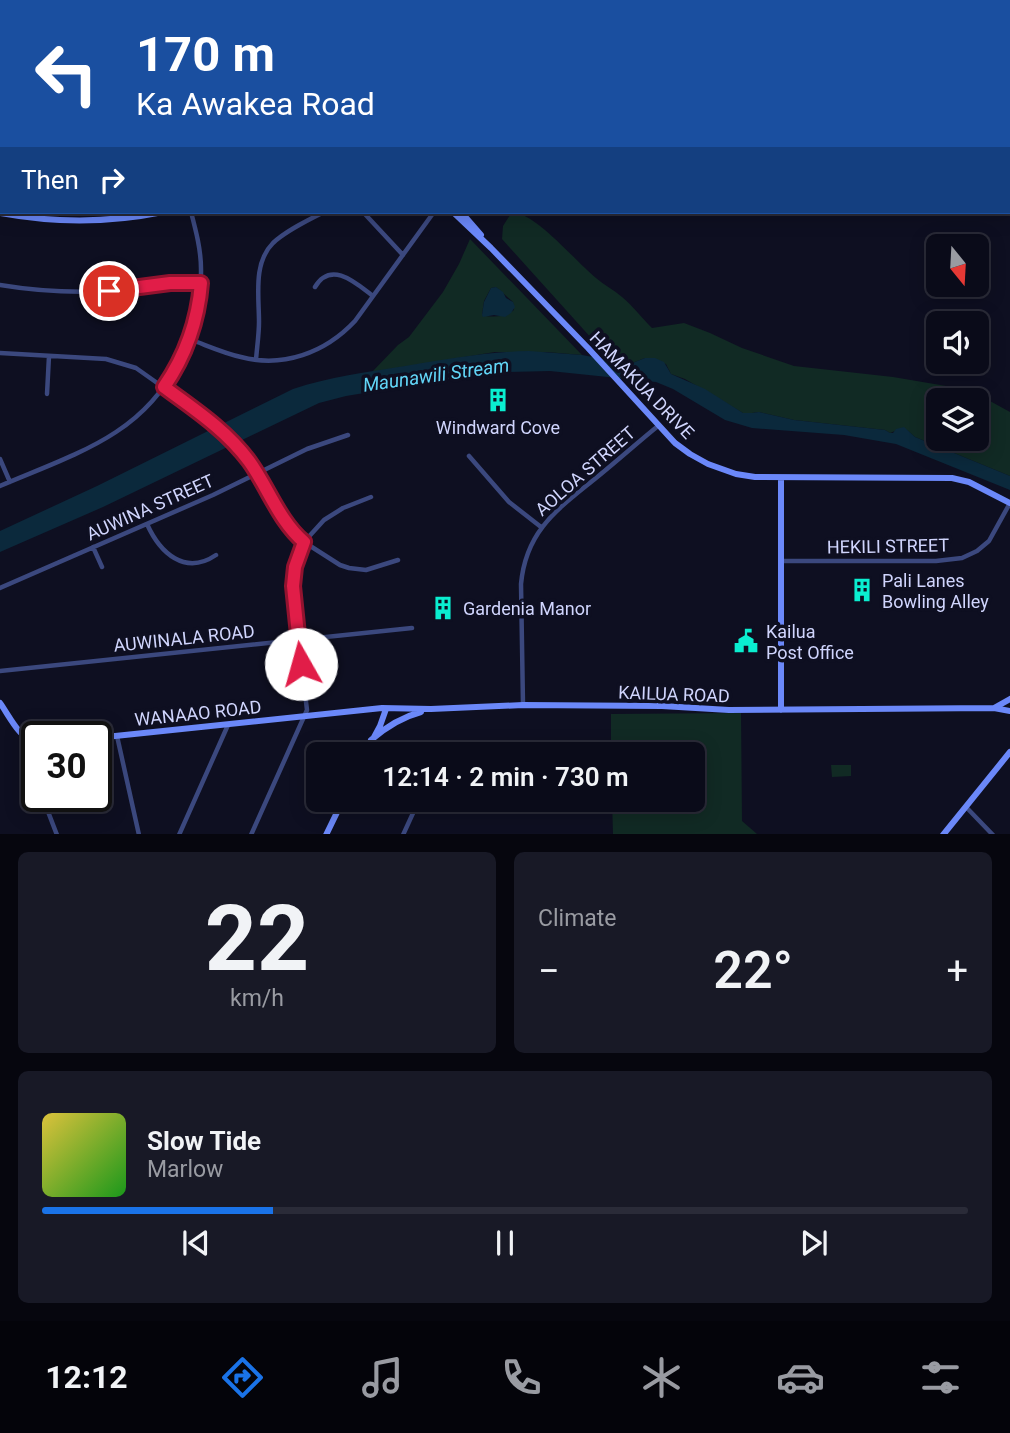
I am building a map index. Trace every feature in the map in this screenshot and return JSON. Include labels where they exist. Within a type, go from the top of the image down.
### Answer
[{"type":"street","points":[[19,214],[63,220],[127,218],[151,214]]},
{"type":"street","points":[[0,486],[94,445],[115,433],[143,410],[164,387],[190,339],[198,304],[201,283],[199,244],[192,214]]},
{"type":"street","points":[[256,360],[260,271],[264,255],[279,238],[321,214]]},
{"type":"street","points":[[365,214],[403,255]]},
{"type":"street","points":[[190,339],[236,356],[256,360],[287,359],[320,348],[349,328],[433,214]]},
{"type":"street","name":"HAMAKUA DRIVE","points":[[455,214],[588,348],[657,426],[682,449],[699,460],[745,476],[952,478],[969,482],[1010,503]]},
{"type":"street","name":"HAMAKUA DRIVE","points":[[463,214],[491,248]]},
{"type":"street","points":[[315,287],[325,276],[337,275],[350,279],[373,296]]},
{"type":"street","points":[[0,285],[86,292],[170,283],[201,283]]},
{"type":"street","points":[[0,353],[106,359],[136,368],[216,425],[240,449],[289,525],[304,542],[349,568],[366,570],[398,560]]},
{"type":"street","points":[[47,394],[48,356]]},
{"type":"street","name":"AOLOA STREET","points":[[523,705],[522,575],[528,551],[541,527],[556,510],[657,426]]},
{"type":"street","name":"AUWINA STREET","points":[[0,588],[147,524],[307,449],[348,435]]},
{"type":"street","points":[[469,456],[509,502],[541,527]]},
{"type":"street","points":[[0,458],[10,482]]},
{"type":"street","points":[[781,478],[781,710]]},
{"type":"street","points":[[251,834],[307,710],[298,640],[293,580],[295,567],[304,542],[315,529],[334,512],[370,497]]},
{"type":"street","name":"HEKILI STREET","points":[[781,561],[936,561],[962,558],[989,541],[1010,503]]},
{"type":"street","points":[[147,524],[161,548],[179,560],[200,564],[216,555]]},
{"type":"street","points":[[93,547],[102,567]]},
{"type":"street","name":"AUWINALA ROAD","points":[[0,671],[412,628]]},
{"type":"street","points":[[994,708],[1010,699]]},
{"type":"street","points":[[0,703],[21,733]]},
{"type":"street","name":"KAILUA ROAD","points":[[386,709],[523,705],[663,706],[729,710],[994,708],[1010,711]]},
{"type":"street","points":[[371,740],[386,709]]},
{"type":"street","name":"WANAAO ROAD","points":[[112,736],[386,709]]},
{"type":"street","points":[[371,740],[410,715],[431,709]]},
{"type":"street","points":[[179,834],[229,725]]},
{"type":"street","points":[[117,736],[139,834]]},
{"type":"street","points":[[944,834],[1010,752]]},
{"type":"street","points":[[965,807],[992,834]]},
{"type":"street","points":[[48,812],[57,834]]},
{"type":"street","points":[[326,834],[337,812]]},
{"type":"street","points":[[404,834],[414,812]]},
{"type":"green space","points":[[511,214],[522,214],[544,229],[596,278],[619,294],[652,328],[684,323],[742,348],[794,366],[893,377],[955,388],[926,388],[926,442],[907,430],[890,433],[885,430],[794,420],[759,412],[743,413],[685,379],[671,374],[666,364],[645,358],[630,364],[611,360],[502,239],[503,226]]},
{"type":"green space","points":[[470,239],[582,355],[495,352],[372,372],[409,337],[443,292]],"holes":[[[496,287],[513,302],[514,310],[507,314],[494,317],[482,315],[484,301],[491,288]]]},
{"type":"green space","points":[[989,400],[1010,412],[1010,476],[949,451],[989,451]]},
{"type":"green space","points":[[741,713],[742,821],[757,834],[613,834],[612,812],[705,812],[705,742],[611,742],[611,714]]},
{"type":"green space","points":[[831,765],[851,765],[851,776],[832,777]]},
{"type":"water","points":[[496,287],[515,307],[505,317],[483,317],[484,302],[491,288]]},
{"type":"water","name":"Maunawili Stream","points":[[529,351],[582,355],[630,364],[645,358],[655,358],[664,362],[671,374],[705,389],[743,413],[759,412],[794,420],[885,430],[890,433],[904,427],[915,437],[926,442],[926,451],[949,451],[1010,476],[1010,490],[896,444],[844,435],[752,428],[725,420],[656,382],[550,371],[502,372],[346,396],[319,403],[103,507],[0,552],[0,531],[293,389],[348,375],[482,354]]},
{"type":"place","name":"Windward Cove","points":[[498,400]]},
{"type":"place","name":"Pali Lanes Bowling Alley","points":[[862,590]]},
{"type":"place","name":"Gardenia Manor","points":[[443,608]]},
{"type":"place","name":"Kailua Post Office","points":[[746,641]]},
{"type":"route","points":[[109,291],[170,283],[201,283],[189,340],[164,387],[216,425],[240,449],[294,533],[304,542],[293,580],[301,664]]}]
